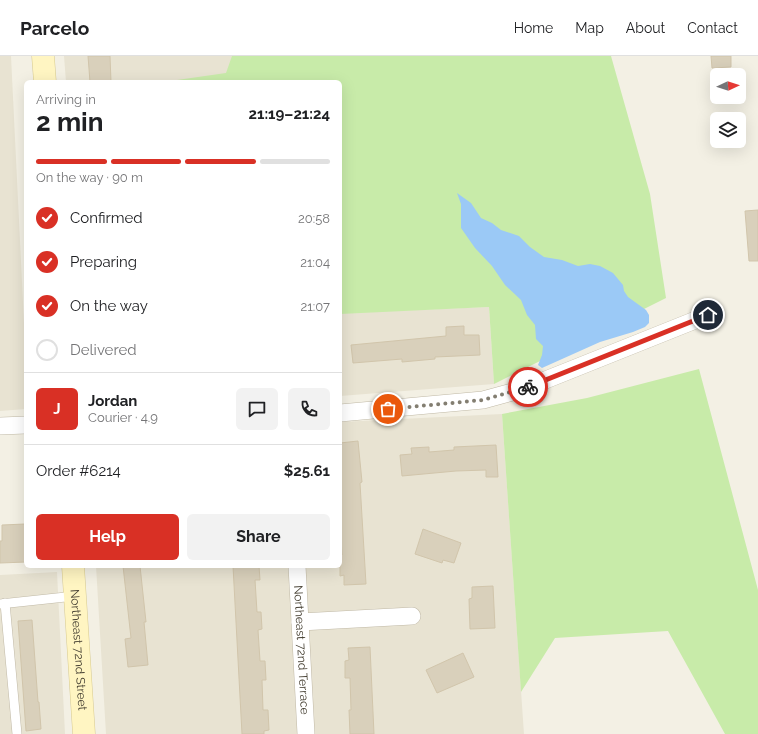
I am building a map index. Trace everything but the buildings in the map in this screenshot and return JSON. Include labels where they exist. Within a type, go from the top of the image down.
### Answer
[{"type":"main road","points":[[43,56],[45,80]]},
{"type":"main road","name":"Northeast 72nd Street","points":[[73,568],[84,734]]},
{"type":"street","points":[[342,413],[483,400],[523,389],[708,315]]},
{"type":"street","points":[[0,426],[24,425]]},
{"type":"street","name":"Northeast 72nd Terrace","points":[[297,568],[306,734]]},
{"type":"street","points":[[300,622],[412,616]]},
{"type":"lane","points":[[17,734],[3,604],[75,596]]},
{"type":"shaded area","points":[[0,56],[11,56],[24,323],[24,409],[0,411]]},
{"type":"shaded area","points":[[64,56],[239,56],[241,80],[66,80]]},
{"type":"shaded area","points":[[489,307],[494,384],[342,396],[342,313]]},
{"type":"shaded area","points":[[502,414],[524,734],[106,734],[96,568],[342,568],[342,422]]},
{"type":"shaded area","points":[[57,572],[65,734],[0,734],[0,575]]},
{"type":"green space","points":[[232,56],[611,56],[650,194],[666,298],[494,384],[489,307],[342,314],[342,80],[177,80],[226,73]]},
{"type":"green space","points":[[699,369],[758,590],[758,734],[725,734],[668,631],[555,638],[521,692],[502,414],[587,398]]},
{"type":"water","points":[[457,193],[471,203],[481,218],[492,223],[501,230],[519,236],[530,247],[544,257],[562,260],[578,266],[590,264],[600,266],[613,273],[623,285],[624,291],[628,297],[646,310],[649,315],[649,323],[645,327],[600,342],[542,368],[538,365],[542,355],[543,346],[536,339],[535,325],[527,315],[521,300],[505,285],[492,266],[475,248],[461,228],[461,204]]},
{"type":"way so far","points":[[388,409],[483,400],[528,387]]},
{"type":"route","points":[[528,387],[708,315]]}]
